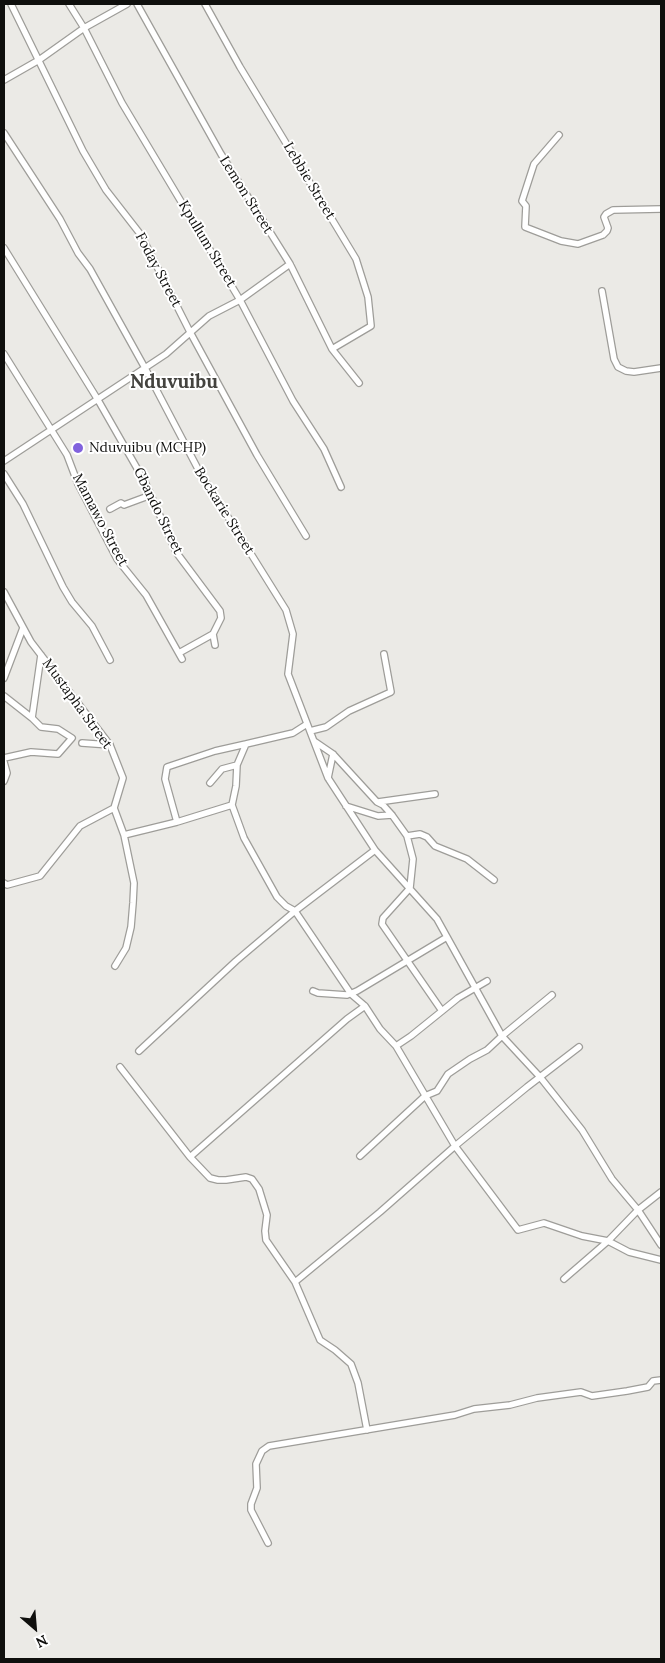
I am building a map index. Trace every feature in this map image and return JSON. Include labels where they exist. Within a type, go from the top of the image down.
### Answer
[{"type":"street","name":"Foday Street","points":[[11,4],[83,151],[106,190],[141,235],[190,332],[257,455],[306,536]]},
{"type":"street","name":"Kpullum Street","points":[[70,4],[122,103],[240,300],[293,401],[324,449],[341,487]]},
{"type":"street","points":[[4,80],[39,60],[84,28],[127,4]]},
{"type":"street","name":"Lemon Street","points":[[137,4],[221,154],[290,264],[332,349],[359,383]]},
{"type":"street","name":"Lebbie Street","points":[[205,4],[240,67],[356,259],[368,298],[371,326],[332,349]]},
{"type":"street","name":"Bockarie Street","points":[[4,133],[60,219],[145,368],[198,469],[286,610],[294,634],[288,674],[328,778],[375,850],[437,919],[502,1036],[540,1077],[582,1130],[612,1180],[638,1210],[661,1245]]},
{"type":"street","points":[[559,135],[534,164],[522,201],[526,206],[525,226],[561,241],[578,244],[607,232],[608,228],[604,218],[606,214],[613,210],[661,209]]},
{"type":"street","name":"Gbando Street","points":[[4,248],[98,400],[151,495],[176,552],[220,612],[221,618],[213,634],[215,645]]},
{"type":"street","points":[[4,461],[166,354],[209,316],[240,300],[290,264]]},
{"type":"street","points":[[602,292],[614,359],[618,367],[634,372],[661,368]]},
{"type":"street","name":"Mamawo Street","points":[[4,354],[67,455],[78,484],[117,559],[146,595],[182,660]]},
{"type":"street","points":[[4,474],[23,504],[63,587],[72,602],[92,626],[110,660]]},
{"type":"street","points":[[110,509],[151,495]]},
{"type":"street","name":"Mustapha Street","points":[[4,592],[31,642],[110,745],[123,778],[114,808]]},
{"type":"street","points":[[4,678],[23,628]]},
{"type":"street","points":[[178,653],[213,634]]},
{"type":"street","points":[[310,731],[326,727],[350,711],[391,692],[384,654]]},
{"type":"street","points":[[32,718],[41,655]]},
{"type":"street","points":[[4,696],[42,727],[58,729],[72,738],[58,754],[31,752],[4,758]]},
{"type":"street","points":[[177,822],[165,780],[167,767],[215,751],[293,733],[307,724]]},
{"type":"street","points":[[314,741],[333,754],[377,802],[383,805],[407,836],[413,859],[410,888],[383,918],[382,924],[442,1010]]},
{"type":"street","points":[[82,743],[110,745]]},
{"type":"street","points":[[246,744],[237,765],[236,786],[232,804],[244,838],[277,897],[286,906],[295,911],[351,994],[365,1006],[380,1029],[396,1046],[455,1146],[518,1230],[544,1223],[582,1236],[608,1240],[629,1252],[661,1260]]},
{"type":"street","points":[[328,778],[333,754]]},
{"type":"street","points":[[4,762],[7,773],[4,781]]},
{"type":"street","points":[[210,783],[222,769],[237,765]]},
{"type":"street","points":[[377,802],[435,794]]},
{"type":"street","points":[[124,835],[177,822],[232,804]]},
{"type":"street","points":[[346,806],[378,816],[392,815]]},
{"type":"street","points":[[4,883],[7,885],[40,876],[80,826],[114,808],[124,835],[134,883],[131,927],[126,948],[115,966]]},
{"type":"street","points":[[407,836],[420,834],[427,836],[434,846],[467,859],[494,880]]},
{"type":"street","points":[[139,1051],[236,961],[295,911],[375,850]]},
{"type":"street","points":[[313,990],[318,993],[351,994],[447,937]]},
{"type":"street","points":[[396,1046],[442,1010],[474,988],[488,981]]},
{"type":"street","points":[[360,1156],[425,1096],[437,1091],[448,1074],[470,1058],[487,1050],[552,995]]},
{"type":"street","points":[[190,1157],[347,1019],[365,1006]]},
{"type":"street","points":[[295,1282],[380,1212],[455,1146],[580,1047]]},
{"type":"street","points":[[120,1067],[190,1157],[210,1178],[218,1180],[246,1177],[252,1179],[259,1189],[267,1215],[266,1240],[295,1282],[320,1340],[351,1364],[358,1382],[367,1430]]},
{"type":"street","points":[[564,1279],[638,1210],[661,1192]]},
{"type":"street","points":[[268,1543],[251,1504],[257,1488],[256,1464],[262,1451],[268,1446],[456,1415],[474,1408],[510,1405],[537,1398],[580,1392],[592,1396],[627,1391],[648,1386],[653,1381],[661,1380]]},
{"type":"place","name":"Nduvuibu (MCHP)","points":[[78,448]]},
{"type":"district","name":"Nduvuibu","points":[[174,383]]}]
